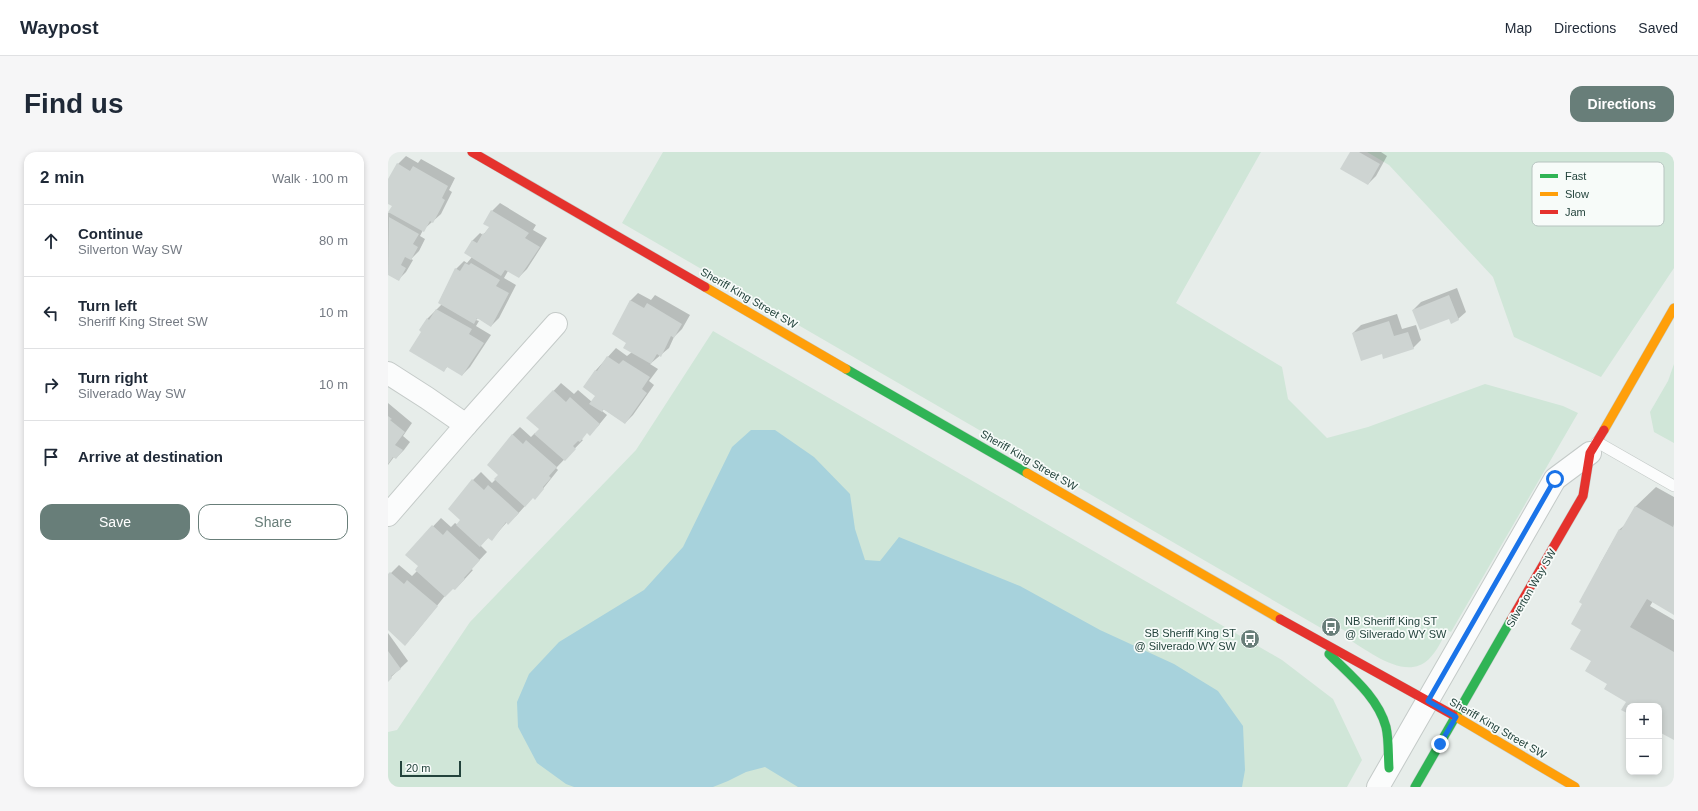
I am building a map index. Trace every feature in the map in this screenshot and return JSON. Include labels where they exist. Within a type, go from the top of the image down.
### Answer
[{"type":"main road","name":"Sheriff King Street SW","points":[[472,152],[1314,639],[1428,701],[1575,787]]},
{"type":"main road","name":"Silverton Way SW","points":[[1415,787],[1583,496],[1594,447],[1674,308]]},
{"type":"main road","points":[[1314,639],[1370,697],[1381,714],[1386,727],[1389,768]]},
{"type":"street","points":[[388,515],[556,324]]},
{"type":"street","points":[[388,373],[428,398],[466,425]]},
{"type":"street","name":"Silverton Way SW","points":[[1378,787],[1555,479],[1594,447]]},
{"type":"lane","points":[[1594,447],[1674,486]]},
{"type":"green space","points":[[663,152],[1261,152],[1176,303],[1282,367],[1288,399],[1327,438],[1368,427],[1485,384],[1563,406],[1578,413],[1451,632],[1447,630],[1429,659],[1420,665],[1410,667],[1399,666],[1377,657],[1348,639],[1350,634],[1327,620],[1321,628],[622,223]]},
{"type":"green space","points":[[1367,152],[1674,152],[1674,268],[1601,377],[1514,337],[1493,277],[1389,165]]},
{"type":"green space","points":[[713,331],[1282,660],[1333,699],[1362,760],[1347,787],[388,787],[388,732],[397,730],[470,622],[636,450]]},
{"type":"green space","points":[[1674,364],[1674,443],[1654,432],[1650,412],[1668,381]]},
{"type":"water","points":[[751,430],[775,430],[814,457],[850,494],[855,529],[865,560],[880,561],[899,537],[1020,586],[1100,630],[1174,664],[1218,691],[1243,726],[1245,770],[1242,787],[798,787],[765,767],[746,772],[713,787],[574,787],[566,784],[537,763],[518,727],[517,702],[529,674],[559,642],[644,590],[683,547],[732,447]]},
{"type":"building","points":[[1350,152],[1359,152],[1380,164],[1368,185],[1340,169]]},
{"type":"building","points":[[397,163],[410,171],[413,166],[448,186],[442,198],[445,200],[440,210],[433,223],[430,221],[424,232],[388,212],[392,206],[388,204],[388,179]]},
{"type":"building","points":[[491,210],[529,233],[525,238],[540,247],[519,278],[505,270],[501,276],[464,253],[472,240],[477,243],[489,227],[483,224]]},
{"type":"building","points":[[389,217],[419,234],[413,244],[418,247],[411,260],[405,257],[401,265],[406,268],[399,281],[388,275]]},
{"type":"building","points":[[465,263],[469,265],[471,263],[500,280],[496,286],[509,293],[491,327],[477,318],[474,324],[438,303],[455,268],[460,271]]},
{"type":"building","points":[[1449,295],[1459,320],[1451,324],[1449,319],[1420,330],[1412,310]]},
{"type":"building","points":[[630,300],[644,308],[647,303],[682,324],[674,338],[671,336],[661,357],[657,354],[651,364],[623,348],[626,343],[612,334]]},
{"type":"building","points":[[436,309],[472,329],[469,334],[484,343],[462,376],[447,367],[444,372],[409,351],[421,332],[419,330],[427,318],[429,320]]},
{"type":"building","points":[[1389,321],[1394,336],[1408,332],[1414,349],[1383,359],[1382,354],[1361,361],[1352,333]]},
{"type":"building","points":[[607,356],[619,364],[623,360],[650,377],[642,389],[647,393],[625,424],[603,409],[602,412],[589,404],[595,396],[583,387],[595,370],[597,371]]},
{"type":"building","points":[[553,390],[566,402],[570,397],[600,424],[590,436],[587,433],[580,442],[578,441],[573,446],[576,449],[565,461],[534,434],[539,429],[526,418]]},
{"type":"building","points":[[388,416],[392,419],[390,420],[405,432],[395,445],[403,450],[396,459],[393,457],[388,464]]},
{"type":"building","points":[[512,434],[523,444],[526,440],[557,467],[549,476],[551,478],[543,487],[544,489],[535,500],[533,498],[525,507],[494,479],[498,475],[487,465]]},
{"type":"building","points":[[472,479],[484,490],[488,485],[519,513],[508,525],[506,522],[492,541],[488,538],[480,547],[456,525],[460,520],[448,509]]},
{"type":"building","points":[[1635,506],[1673,527],[1674,524],[1674,615],[1647,599],[1630,627],[1674,652],[1674,740],[1662,734],[1662,703],[1626,703],[1626,712],[1621,710],[1626,702],[1604,689],[1607,684],[1585,671],[1591,661],[1570,649],[1581,630],[1571,624],[1582,604],[1579,602],[1619,529],[1621,530]]},
{"type":"building","points":[[432,525],[443,535],[447,530],[480,560],[455,590],[453,589],[445,597],[415,570],[418,566],[405,555]]},
{"type":"building","points":[[390,572],[404,584],[407,580],[438,606],[405,646],[388,630],[388,574]]},
{"type":"building","points":[[388,651],[401,669],[391,676],[392,678],[388,682]]},
{"type":"traffic: fast","points":[[846,369],[1027,473]]},
{"type":"traffic: fast","points":[[1415,787],[1511,620]]},
{"type":"traffic: fast","points":[[1329,654],[1354,678],[1377,706],[1387,732],[1389,768]]},
{"type":"traffic: slow","points":[[705,287],[846,369]]},
{"type":"traffic: slow","points":[[1604,430],[1674,308]]},
{"type":"traffic: slow","points":[[1027,473],[1280,619]]},
{"type":"traffic: slow","points":[[1453,715],[1575,787]]},
{"type":"traffic: jam","points":[[472,152],[705,287]]},
{"type":"traffic: jam","points":[[1511,620],[1583,496],[1590,453],[1604,430]]},
{"type":"traffic: jam","points":[[1280,619],[1453,715]]},
{"type":"place","name":"NB Sheriff King ST @ Silverado WY SW","points":[[1331,627]]},
{"type":"place","name":"SB Sheriff King ST @ Silverado WY SW","points":[[1250,639]]},
{"type":"route","points":[[1440,744],[1456,717],[1428,701],[1555,479]]}]
